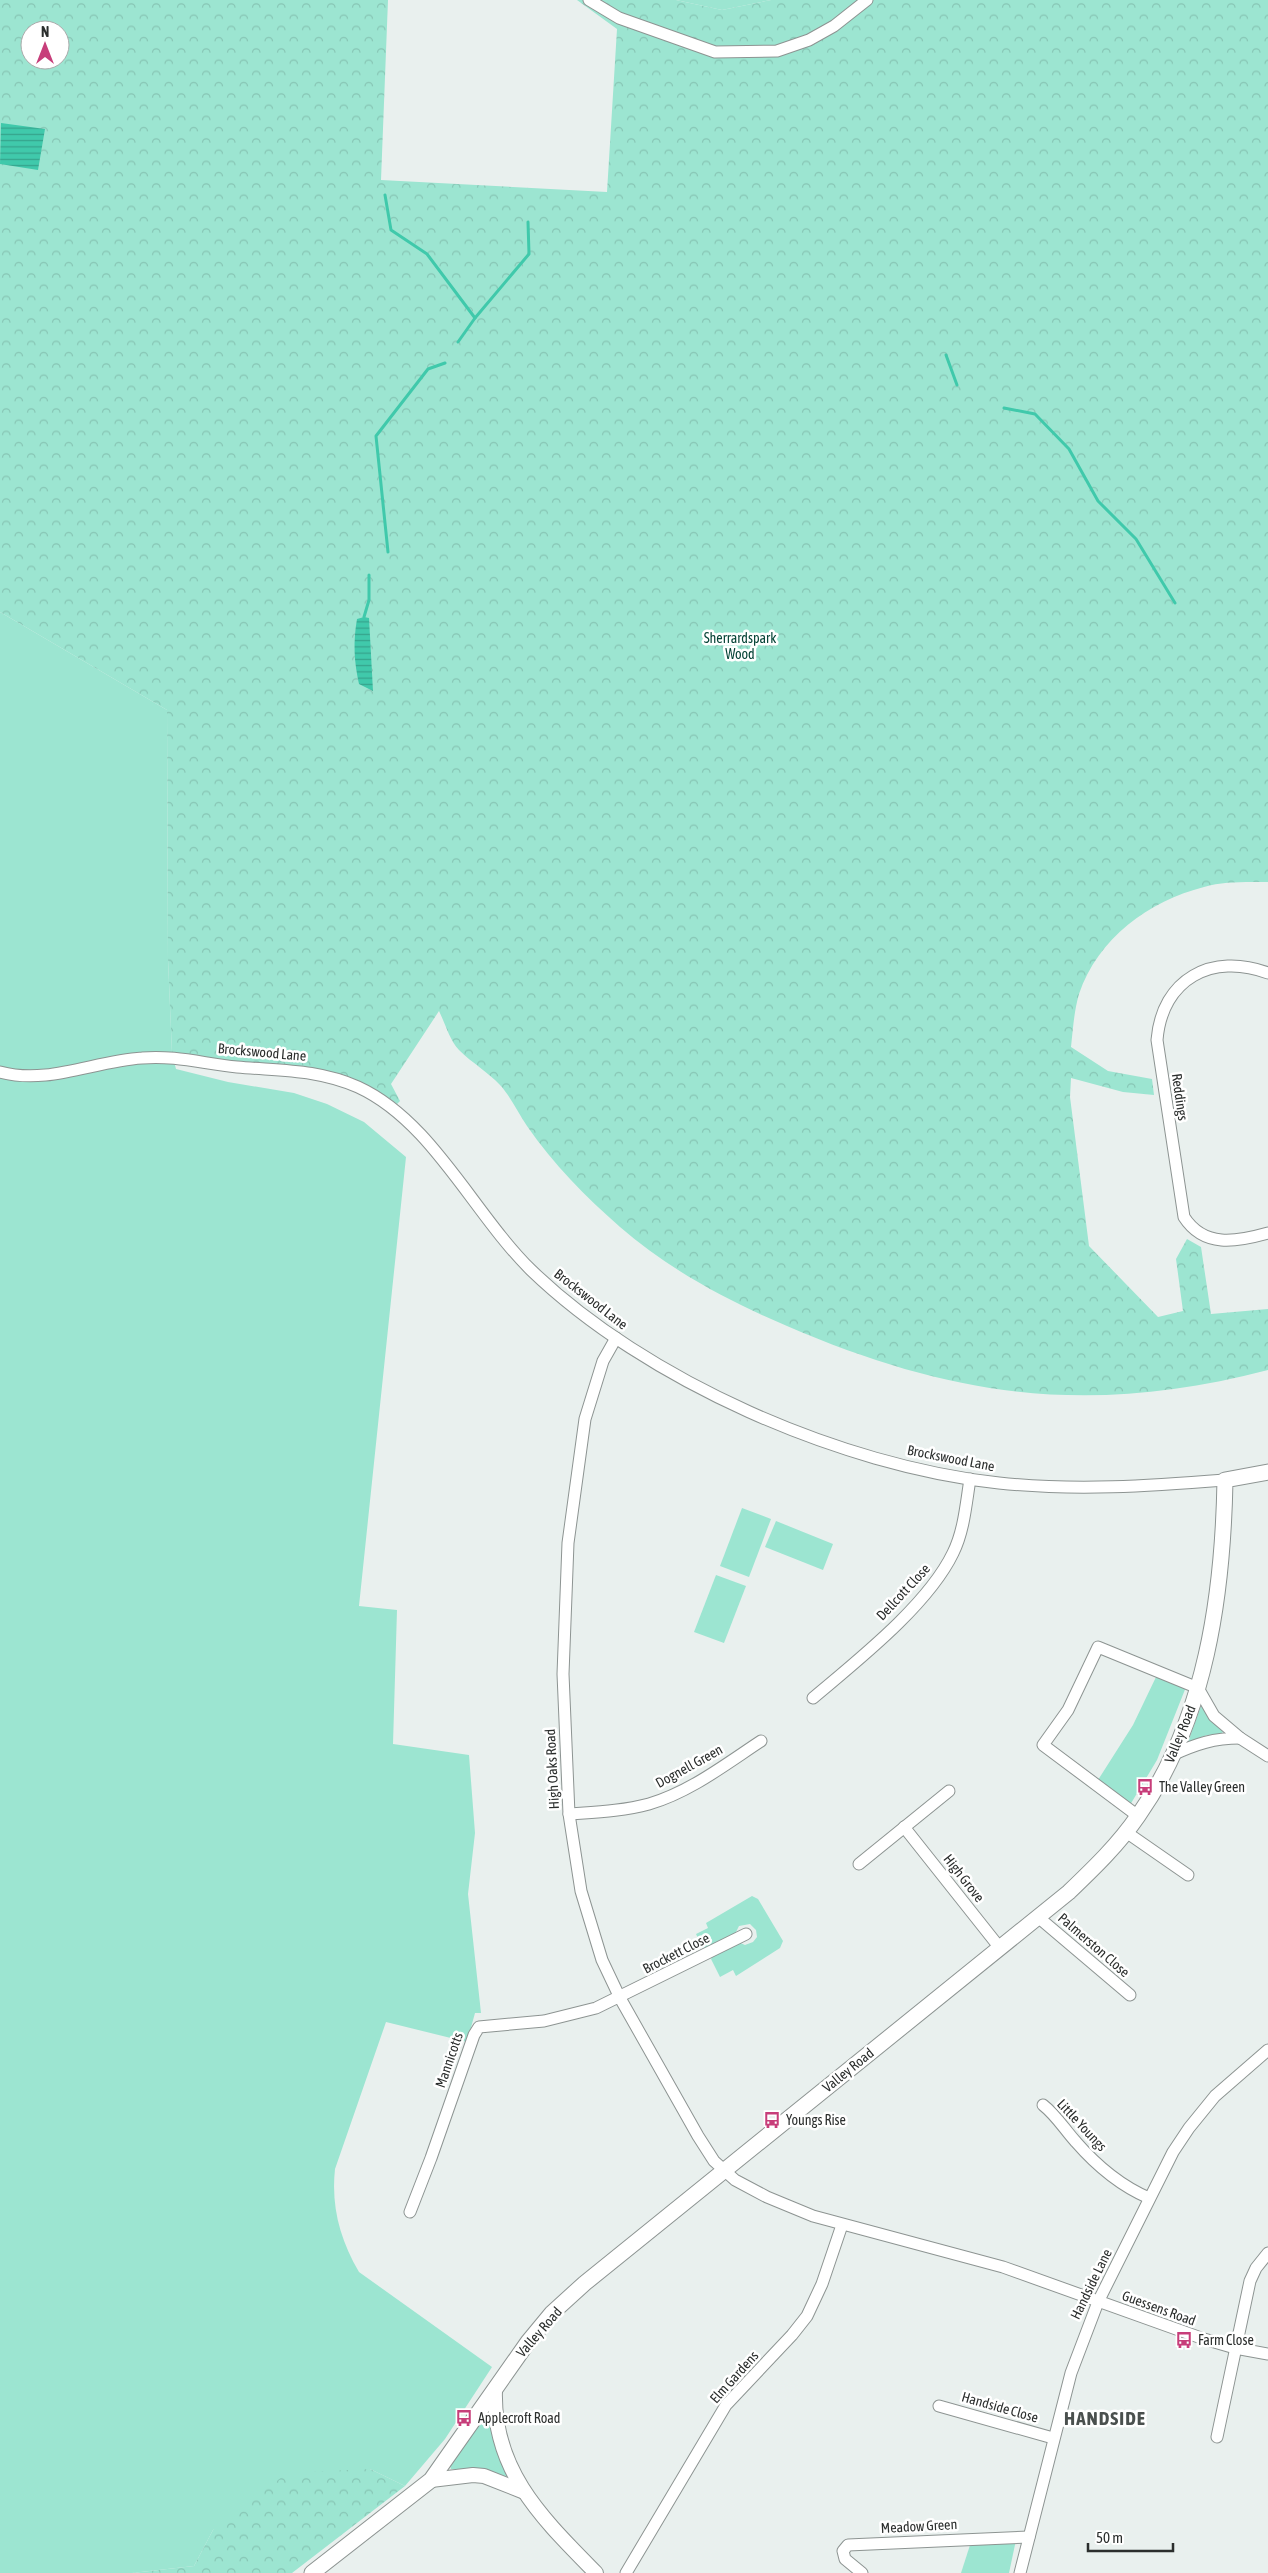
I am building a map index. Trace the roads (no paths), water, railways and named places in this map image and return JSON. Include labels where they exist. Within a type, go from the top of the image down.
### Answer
[{"type":"main road","points":[[1225,1480],[1268,1472]]},
{"type":"main road","name":"Valley Road","points":[[312,2573],[431,2480],[528,2342],[552,2313],[585,2283],[723,2170],[1038,1917],[1092,1870],[1126,1832],[1157,1786],[1172,1755],[1198,1688],[1219,1591],[1223,1550],[1225,1480]]},
{"type":"street","points":[[589,0],[619,18],[715,52],[724,52],[777,51],[809,40],[834,26],[867,0]]},
{"type":"street","name":"Reddings","points":[[1268,973],[1246,966],[1232,965],[1218,966],[1193,975],[1179,987],[1167,1002],[1162,1014],[1157,1040],[1184,1218],[1197,1233],[1215,1240],[1268,1233]]},
{"type":"street","name":"Brockswood Lane","points":[[0,1072],[14,1076],[54,1075],[94,1065],[141,1058],[182,1058],[234,1067],[305,1071],[337,1078],[362,1089],[387,1104],[428,1142],[512,1251],[571,1305],[616,1338],[680,1377],[768,1419],[867,1455],[970,1479],[1080,1487],[1122,1487],[1225,1480]]},
{"type":"street","name":"High Oaks Road","points":[[616,1338],[599,1370],[585,1420],[568,1543],[563,1674],[569,1814],[581,1891],[590,1926],[620,1998],[698,2136],[714,2161],[723,2170]]},
{"type":"street","name":"Dellcott Close","points":[[814,1698],[911,1610],[943,1571],[960,1536],[970,1479]]},
{"type":"street","points":[[1138,1816],[1043,1746],[1068,1710],[1098,1647],[1198,1688],[1214,1716],[1240,1738],[1268,1756]]},
{"type":"street","points":[[1172,1755],[1211,1739],[1240,1738]]},
{"type":"street","name":"Dognell Green","points":[[569,1814],[635,1807],[665,1798],[702,1779],[761,1741]]},
{"type":"street","points":[[859,1864],[949,1791]]},
{"type":"street","name":"High Grove","points":[[904,1827],[1000,1948]]},
{"type":"street","points":[[1126,1832],[1188,1874]]},
{"type":"street","name":"Palmerston Close","points":[[1038,1917],[1130,1996]]},
{"type":"street","name":"Brockett Close","points":[[620,1998],[746,1934]]},
{"type":"street","name":"Mannicotts","points":[[410,2212],[474,2035],[479,2027],[544,2021],[596,2008],[620,1998]]},
{"type":"street","name":"Handside Lane","points":[[1020,2573],[1053,2438],[1079,2347],[1098,2302],[1173,2152],[1202,2110],[1268,2050]]},
{"type":"street","name":"Little Youngs","points":[[1043,2105],[1094,2161],[1133,2190],[1149,2198]]},
{"type":"street","points":[[723,2170],[747,2188],[813,2216],[1003,2267],[1098,2302]]},
{"type":"street","name":"Elm Gardens","points":[[626,2573],[726,2405],[792,2335],[807,2316],[822,2284],[842,2225]]},
{"type":"street","points":[[1217,2437],[1250,2281],[1256,2268],[1268,2253]]},
{"type":"street","name":"Guessens Road","points":[[1098,2302],[1235,2348],[1268,2354]]},
{"type":"street","points":[[495,2389],[497,2428],[503,2452],[522,2491],[557,2533],[595,2573]]},
{"type":"street","name":"Handside Close","points":[[939,2406],[1053,2438]]},
{"type":"street","points":[[431,2480],[473,2475],[484,2476],[522,2491]]},
{"type":"street","name":"Meadow Green","points":[[862,2573],[845,2559],[843,2551],[848,2545],[1029,2536]]},
{"type":"waterway","points":[[385,195],[391,230],[427,254],[475,318]]},
{"type":"waterway","points":[[458,342],[475,318],[529,254],[528,222]]},
{"type":"waterway","points":[[946,355],[957,385]]},
{"type":"waterway","points":[[388,552],[376,436],[428,369],[445,363]]},
{"type":"waterway","points":[[1004,408],[1035,414],[1069,449],[1098,501],[1136,539],[1175,603]]},
{"type":"waterway","points":[[364,617],[369,600],[369,575]]},
{"type":"place","name":"The Valley Green","points":[[1145,1787]]},
{"type":"place","name":"Youngs Rise","points":[[772,2120]]},
{"type":"place","name":"Farm Close","points":[[1184,2340]]},
{"type":"place","name":"Applecroft Road","points":[[464,2418]]},
{"type":"district","name":"HANDSIDE","points":[[1105,2418]]},
{"type":"park label","name":"Sherrardspark Wood","points":[[740,646]]}]
